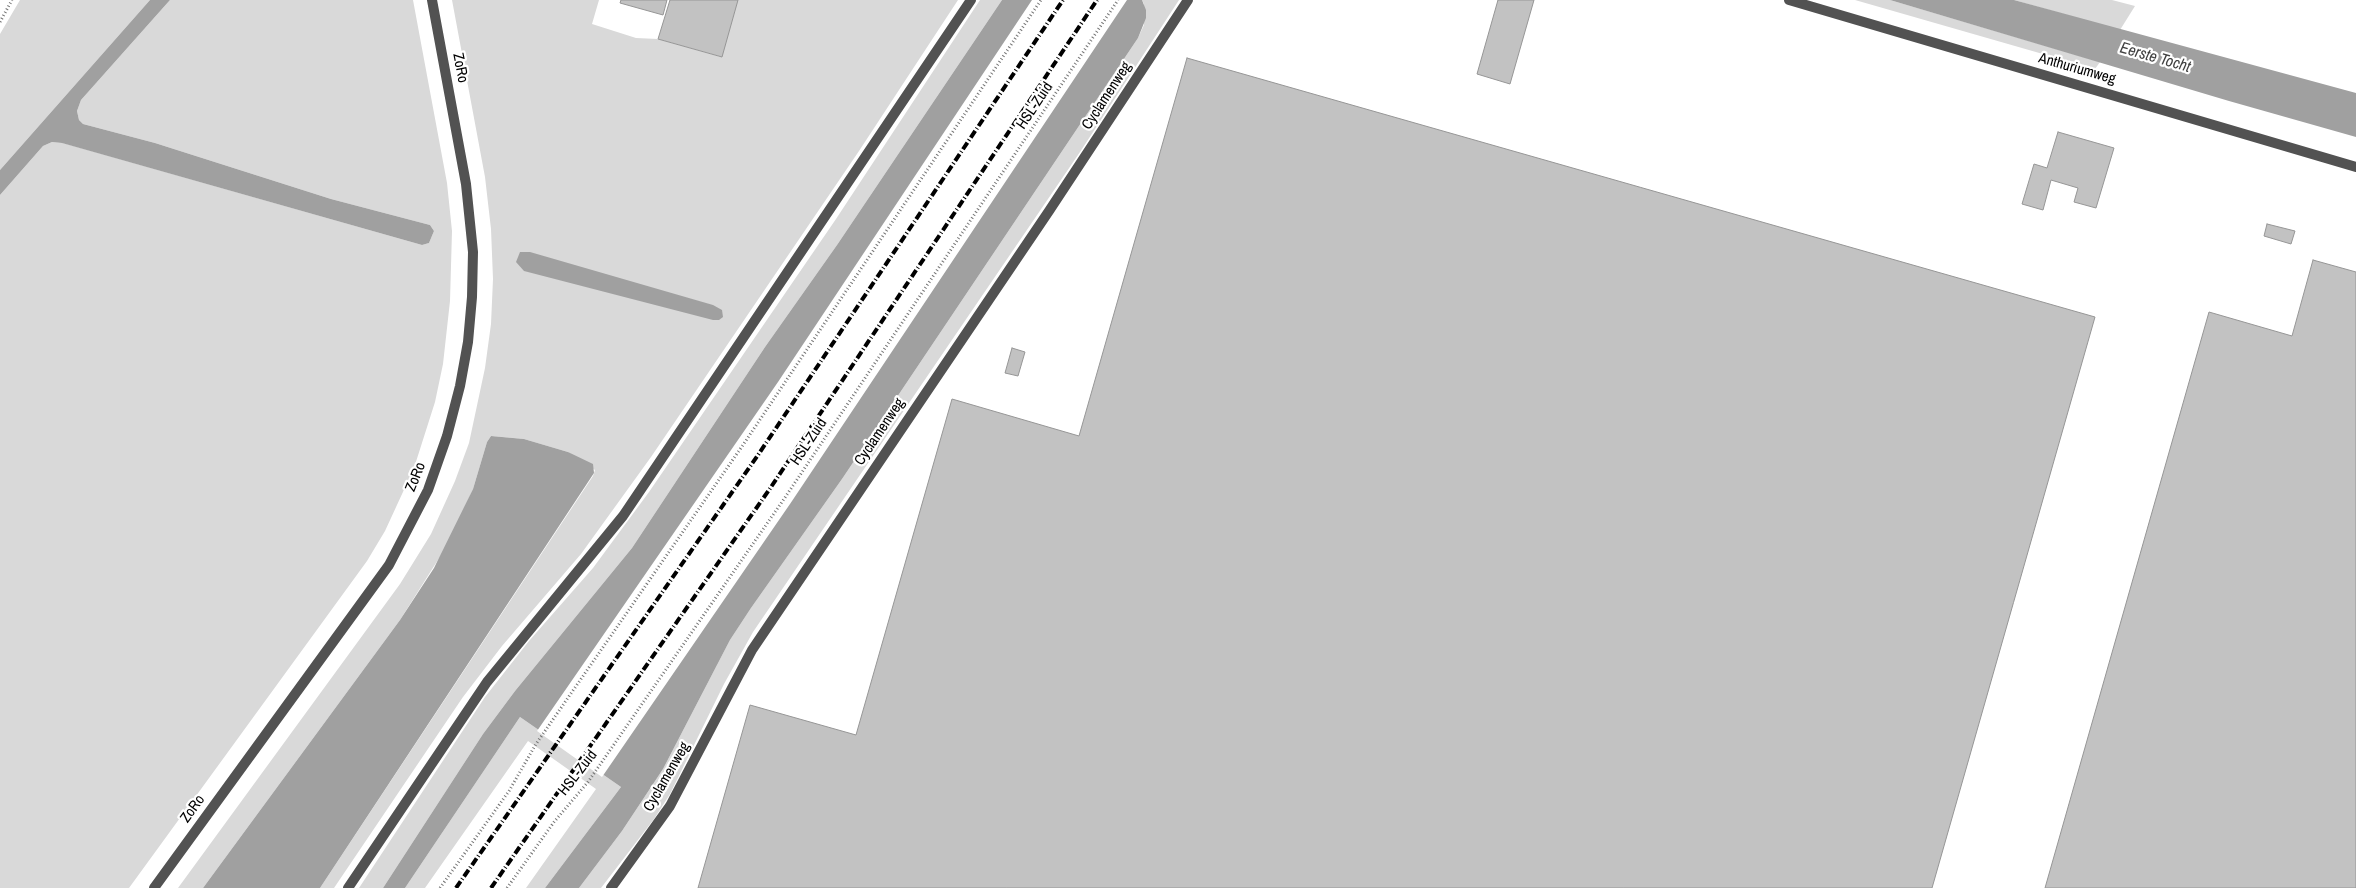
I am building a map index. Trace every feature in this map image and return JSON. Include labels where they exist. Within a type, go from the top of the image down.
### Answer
[{"type":"street","name":"ZoRo","points":[[154,888],[384,572],[416,516],[448,436],[468,342],[472,297],[472,252],[466,184],[432,0]]},
{"type":"street","points":[[348,888],[487,682],[623,516],[971,0]]},
{"type":"street","name":"Cyclamenweg","points":[[611,888],[670,806],[757,643],[1049,211],[1188,0]]},
{"type":"street","name":"Anthuriumweg","points":[[1789,0],[2356,166]]},
{"type":"path","points":[[0,22],[12,0]]},
{"type":"path","points":[[440,888],[509,791],[536,744],[743,445],[1042,0]]},
{"type":"path","name":"HSL-Zuid","points":[[507,888],[554,822],[588,782],[784,499],[1118,0]]},
{"type":"shaded area","points":[[20,0],[150,0],[0,170],[0,34]]},
{"type":"shaded area","points":[[170,0],[413,0],[447,183],[452,231],[450,301],[443,364],[435,402],[414,468],[385,531],[367,561],[129,888],[0,888],[0,195],[43,146],[52,142],[63,143],[422,245],[429,243],[434,231],[430,225],[331,199],[155,143],[83,124],[79,120],[77,111],[81,100]]},
{"type":"shaded area","points":[[452,0],[599,0],[592,24],[636,38],[658,39],[721,57],[738,0],[958,0],[859,151],[651,457],[581,554],[502,646],[463,697],[334,888],[320,888],[593,476],[595,470],[568,452],[524,439],[491,436],[487,442],[473,489],[448,544],[400,620],[203,888],[178,888],[400,584],[431,534],[455,481],[469,443],[485,368],[491,324],[493,279],[491,229],[485,177]]},
{"type":"shaded area","points":[[980,0],[1002,0],[837,245],[765,347],[632,548],[515,691],[483,734],[383,888],[359,888],[485,697],[529,641],[593,568],[649,492],[836,219]]},
{"type":"shaded area","points":[[1142,0],[1179,0],[1080,152],[753,632],[724,684],[670,794],[654,819],[601,888],[579,888],[622,831],[663,769],[730,640],[751,608],[842,479],[1138,38],[1144,25],[1144,4]]},
{"type":"shaded area","points":[[1855,0],[1890,0],[2100,62],[2095,69]]},
{"type":"shaded area","points":[[2014,0],[2112,0],[2135,6],[2120,30]]},
{"type":"shaded area","points":[[520,717],[621,787],[545,888],[526,888],[596,789],[528,741],[425,888],[405,888]]},
{"type":"water","points":[[150,0],[170,0],[81,100],[77,111],[79,120],[83,124],[155,143],[331,199],[430,225],[434,231],[429,243],[422,245],[62,143],[52,142],[43,146],[0,195],[0,170]]},
{"type":"water","points":[[1002,0],[1142,0],[1146,10],[1146,18],[1138,38],[842,479],[730,640],[663,769],[622,831],[579,888],[545,888],[621,787],[520,717],[405,888],[383,888],[483,734],[515,691],[632,548],[765,347],[837,245]]},
{"type":"water","name":"Eerste Tocht","points":[[1890,0],[2014,0],[2356,93],[2356,137],[2229,101]]},
{"type":"water","points":[[520,252],[530,252],[713,305],[722,310],[723,317],[719,320],[713,320],[524,271],[516,262]]},
{"type":"water","points":[[491,436],[524,439],[568,452],[593,464],[594,473],[320,888],[203,888],[400,620],[434,568],[473,489],[487,442]]},
{"type":"pier","points":[[1032,0],[1127,0],[790,504],[602,777],[537,731],[778,382]]},
{"type":"building","points":[[621,0],[667,0],[663,15],[620,3]]},
{"type":"building","points":[[670,0],[738,0],[722,57],[658,39]]},
{"type":"building","points":[[1498,0],[1534,0],[1510,84],[1477,74]]},
{"type":"building","points":[[1187,58],[2095,317],[1932,888],[698,888],[750,705],[856,735],[952,399],[1079,436]]},
{"type":"building","points":[[2058,132],[2114,148],[2096,208],[2074,202],[2078,188],[2051,180],[2043,210],[2022,204],[2034,164],[2047,168]]},
{"type":"building","points":[[2267,224],[2295,231],[2291,244],[2264,236]]},
{"type":"building","points":[[2313,260],[2356,272],[2356,888],[2045,888],[2209,312],[2292,336]]},
{"type":"building","points":[[1012,348],[1025,352],[1018,376],[1005,373]]},
{"type":"railway","points":[[456,888],[758,455],[1063,0]]},
{"type":"railway","points":[[491,888],[769,490],[1097,0]]}]
